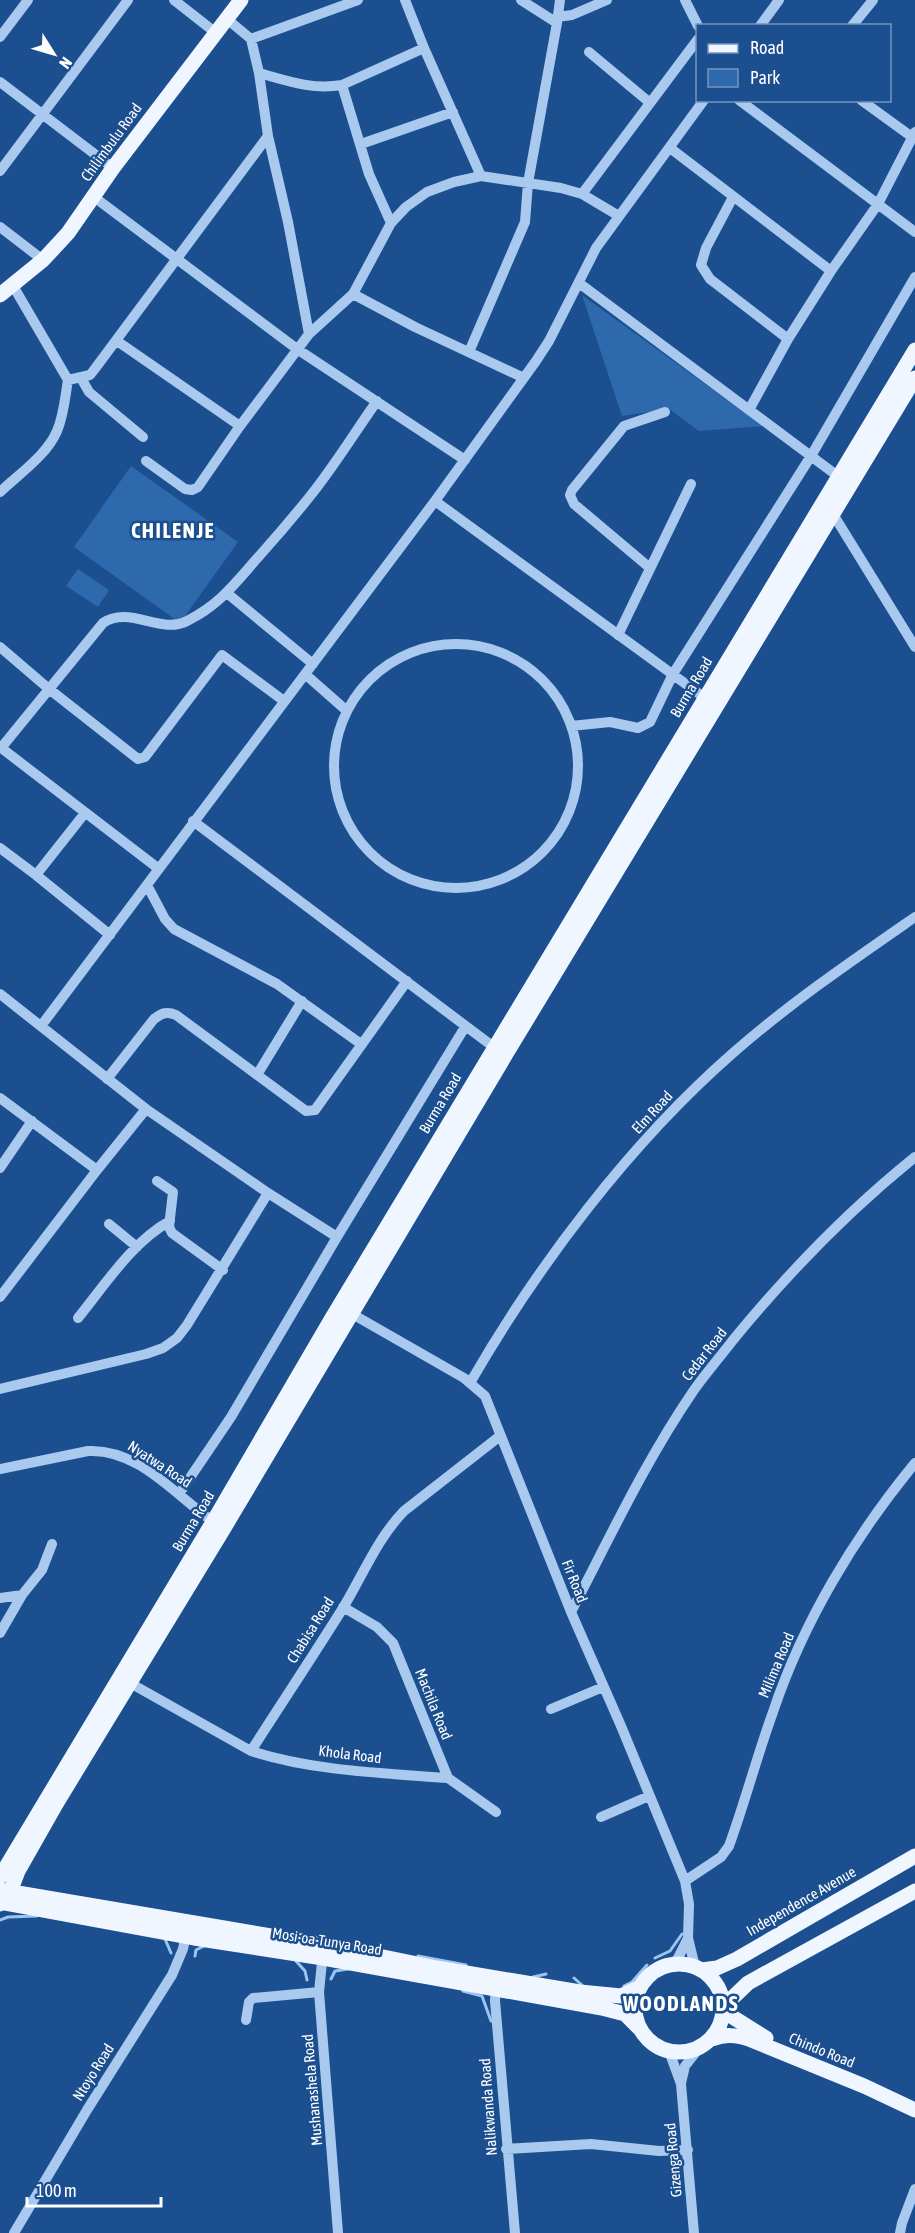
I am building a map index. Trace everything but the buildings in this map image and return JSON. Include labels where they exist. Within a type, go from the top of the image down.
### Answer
[{"type":"main road","name":"Chilimbulu Road","points":[[0,295],[43,260],[68,233],[113,168],[241,0]]},
{"type":"main road","name":"Burma Road","points":[[345,1310],[833,514],[844,481],[915,350]]},
{"type":"main road","name":"Burma Road","points":[[2,1898],[130,1683],[495,1047],[705,698],[844,481],[915,378]]},
{"type":"main road","name":"Burma Road","points":[[0,1877],[219,1525]]},
{"type":"main road","name":"Independence Avenue","points":[[698,1968],[717,1968],[737,1959],[915,1856]]},
{"type":"main road","points":[[723,2009],[748,1983],[915,1891]]},
{"type":"main road","name":"Mosi-oa-Tunya Road","points":[[2,1898],[324,1951],[496,1984],[620,2012],[641,2030]]},
{"type":"main road","points":[[684,1964],[698,1968],[715,1982],[722,1998],[723,2009],[720,2026],[706,2043],[679,2052],[669,2051],[653,2043],[641,2030],[635,2013],[640,1987],[648,1976],[659,1968],[672,1965],[684,1964]]},
{"type":"main road","name":"Mosi-oa-Tunya Road","points":[[496,1984],[621,1996],[640,1987]]},
{"type":"main road","name":"Chindo Road","points":[[723,2009],[766,2038],[915,2104]]},
{"type":"main road","name":"Chindo Road","points":[[706,2043],[724,2035],[737,2035],[864,2086],[915,2110]]},
{"type":"street","points":[[0,37],[28,0]]},
{"type":"street","points":[[0,171],[128,0]]},
{"type":"street","points":[[174,0],[216,33]]},
{"type":"street","points":[[251,39],[358,0]]},
{"type":"street","points":[[405,0],[424,48],[482,176]]},
{"type":"street","points":[[521,0],[557,20],[607,0]]},
{"type":"street","points":[[469,352],[525,222],[528,183],[560,0]]},
{"type":"street","points":[[685,0],[697,24]]},
{"type":"street","points":[[761,24],[779,0]]},
{"type":"street","points":[[854,24],[873,0]]},
{"type":"street","points":[[227,19],[251,39],[259,73],[268,136],[288,222],[309,334]]},
{"type":"street","points":[[582,194],[696,42]]},
{"type":"street","points":[[259,73],[317,88],[342,85],[424,48]]},
{"type":"street","points":[[589,52],[650,102]]},
{"type":"street","points":[[0,82],[113,168]]},
{"type":"street","points":[[342,85],[377,196],[391,223]]},
{"type":"street","points":[[41,1026],[193,820],[435,501],[524,378],[549,341],[596,248],[703,102]]},
{"type":"street","points":[[742,102],[915,232]]},
{"type":"street","points":[[748,410],[788,339],[831,271],[878,204],[914,135],[864,102]]},
{"type":"street","points":[[361,144],[453,112]]},
{"type":"street","points":[[68,380],[90,375],[268,136]]},
{"type":"street","points":[[670,148],[831,271]]},
{"type":"street","points":[[146,461],[185,489],[192,490],[198,487],[240,426],[309,334],[353,294],[391,223],[406,207],[427,192],[454,182],[482,176],[582,194],[619,216]]},
{"type":"street","points":[[733,196],[706,248],[701,265],[710,279],[788,339]]},
{"type":"street","points":[[94,197],[297,350],[465,460]]},
{"type":"street","points":[[0,227],[43,260]]},
{"type":"street","points":[[571,726],[610,722],[638,728],[650,722],[673,674],[811,456],[915,277]]},
{"type":"street","points":[[579,283],[844,481]]},
{"type":"street","points":[[0,492],[35,460],[52,440],[61,419],[68,380],[12,284]]},
{"type":"street","points":[[353,294],[415,327],[524,378]]},
{"type":"street","points":[[117,341],[240,426]]},
{"type":"street","points":[[81,378],[89,392],[143,437]]},
{"type":"street","points":[[159,868],[1,747],[103,623],[118,617],[138,618],[171,626],[178,625],[202,614],[228,594],[312,494],[377,401]]},
{"type":"street","points":[[650,568],[574,504],[570,495],[624,426],[665,412]]},
{"type":"street","points":[[618,635],[692,484]]},
{"type":"street","points":[[435,501],[705,698]]},
{"type":"street","points":[[833,514],[915,647]]},
{"type":"street","points":[[228,594],[313,664]]},
{"type":"street","points":[[455,644],[492,649],[526,666],[554,692],[571,726],[576,742],[578,775],[571,807],[555,837],[545,849],[519,870],[489,884],[456,888],[423,884],[393,871],[367,850],[348,823],[337,792],[334,759],[347,711],[370,681],[400,658],[418,650],[455,644]]},
{"type":"street","points":[[0,647],[138,759],[141,759],[222,655],[284,701]]},
{"type":"street","points":[[305,674],[347,711]]},
{"type":"street","points":[[36,875],[85,813]]},
{"type":"street","points":[[193,820],[465,1027],[495,1047]]},
{"type":"street","points":[[0,848],[110,935]]},
{"type":"street","points":[[147,885],[165,919],[174,929],[256,972],[302,1001],[361,1044]]},
{"type":"street","name":"Elm Road","points":[[470,1383],[513,1311],[583,1215],[651,1134],[693,1089],[770,1021],[915,917]]},
{"type":"street","points":[[107,1078],[154,1019],[162,1013],[170,1012],[306,1112],[311,1112],[315,1110],[407,981]]},
{"type":"street","points":[[0,994],[146,1109],[268,1193],[337,1237]]},
{"type":"street","points":[[257,1075],[302,1001]]},
{"type":"street","points":[[179,1494],[231,1417],[465,1027]]},
{"type":"street","points":[[0,1098],[97,1170]]},
{"type":"street","points":[[0,1297],[146,1109]]},
{"type":"street","points":[[0,1168],[32,1121]]},
{"type":"street","name":"Cedar Road","points":[[571,1612],[639,1479],[695,1389],[785,1279],[839,1223],[915,1157]]},
{"type":"street","points":[[157,1181],[173,1192],[169,1227],[171,1233],[223,1270]]},
{"type":"street","points":[[0,1389],[124,1360],[163,1348],[177,1338],[223,1270],[268,1193]]},
{"type":"street","points":[[78,1318],[137,1247],[153,1232],[170,1221]]},
{"type":"street","points":[[109,1224],[137,1247]]},
{"type":"street","name":"Fir Road","points":[[345,1310],[470,1383],[485,1396],[571,1612],[685,1881],[689,1904],[688,1938],[698,1968]]},
{"type":"street","name":"Chabisa Road","points":[[251,1751],[343,1607],[381,1538],[392,1523],[404,1511],[500,1436]]},
{"type":"street","name":"Nyatwa Road","points":[[0,1469],[102,1450],[127,1457],[219,1525]]},
{"type":"street","name":"Milima Road","points":[[685,1881],[721,1857],[729,1846],[773,1710],[809,1625],[852,1549],[915,1463]]},
{"type":"street","points":[[0,1633],[22,1595],[42,1570],[52,1544]]},
{"type":"street","points":[[0,1598],[22,1595]]},
{"type":"street","name":"Machila Road","points":[[343,1607],[377,1627],[393,1642],[448,1778]]},
{"type":"street","points":[[130,1683],[251,1751]]},
{"type":"street","points":[[551,1709],[603,1687]]},
{"type":"street","name":"Khola Road","points":[[251,1751],[288,1762],[448,1778]]},
{"type":"street","points":[[448,1778],[496,1812]]},
{"type":"street","points":[[600,1817],[649,1796]]},
{"type":"street","name":"Ntoyo Road","points":[[14,2233],[87,2110],[172,1975],[187,1930]]},
{"type":"street","name":"Fir Road","points":[[672,1965],[688,1938]]},
{"type":"street","name":"Mushanashela Road","points":[[324,1951],[319,1992],[339,2233]]},
{"type":"street","name":"Nalikwanda Road","points":[[496,1984],[515,2233]]},
{"type":"street","points":[[246,2020],[249,2002],[253,1998],[319,1992]]},
{"type":"street","name":"Gizenga Road","points":[[681,2084],[685,2066],[706,2043]]},
{"type":"street","name":"Gizenga Road","points":[[669,2051],[681,2084],[694,2233]]},
{"type":"street","points":[[507,2149],[591,2144],[659,2151],[688,2150]]},
{"type":"street","points":[[900,2233],[915,2189]]},
{"type":"green space","points":[[582,295],[763,426],[699,431],[669,409],[622,416]]},
{"type":"green space","points":[[131,466],[238,542],[180,623],[74,547]]},
{"type":"green space","points":[[78,569],[109,590],[98,607],[66,586]]},
{"type":"waterway","points":[[0,1920],[8,1917],[37,1916]]},
{"type":"waterway","points":[[655,1958],[670,1951],[682,1934]]},
{"type":"waterway","points":[[165,1939],[171,1953]]},
{"type":"waterway","points":[[195,1956],[196,1950],[204,1946]]},
{"type":"waterway","points":[[418,1956],[466,1965]]},
{"type":"waterway","points":[[296,1961],[305,1971],[307,1980]]},
{"type":"waterway","points":[[624,1986],[632,1982],[647,1965]]},
{"type":"waterway","points":[[331,1979],[335,1971],[348,1969]]},
{"type":"waterway","points":[[533,1977],[546,1974]]},
{"type":"waterway","points":[[574,1978],[583,1986]]},
{"type":"waterway","points":[[463,1991],[482,1996],[491,2021]]},
{"type":"district","name":"CHILENJE","points":[[173,530]]},
{"type":"district","name":"WOODLANDS","points":[[681,2003]]}]
